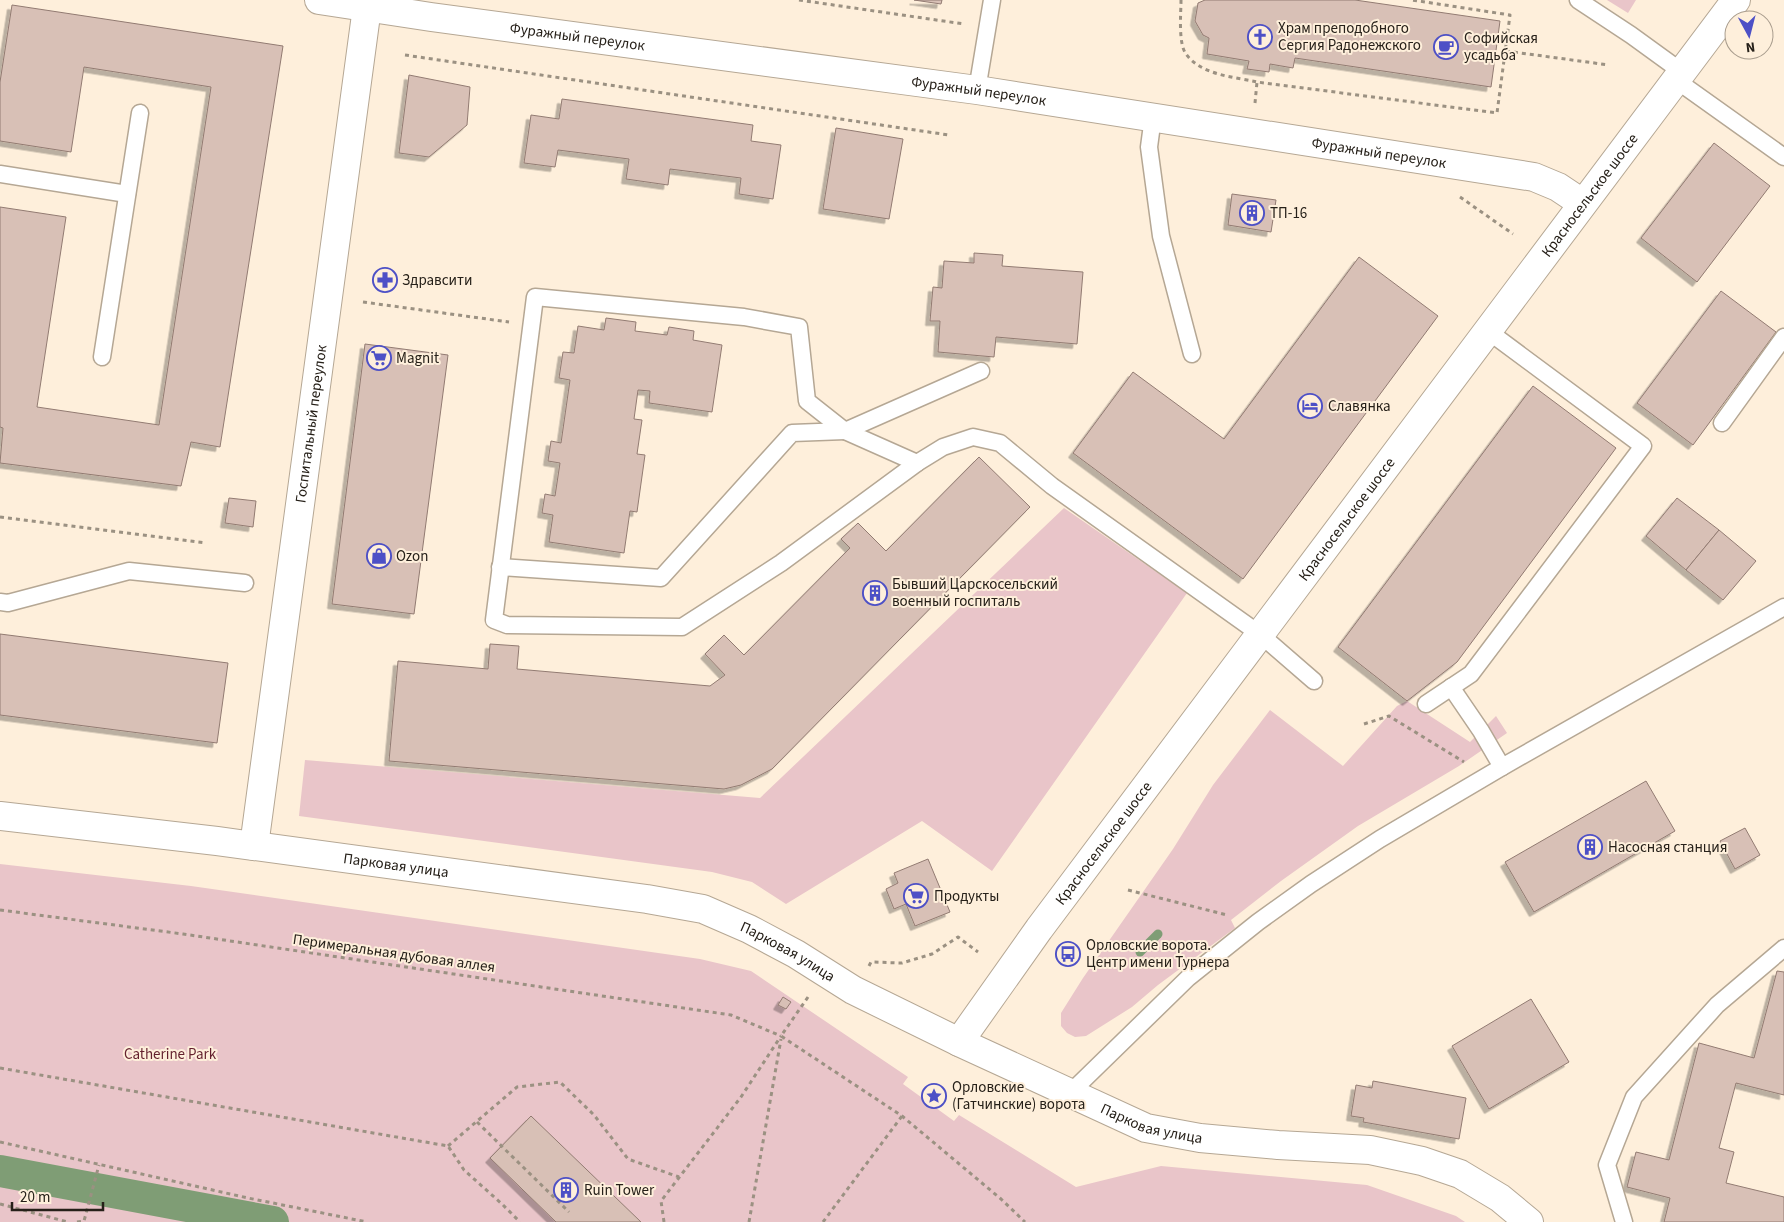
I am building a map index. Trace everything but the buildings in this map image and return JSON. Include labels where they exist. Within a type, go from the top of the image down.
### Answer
[{"type":"street","name":"Фуражный переулок","points":[[319,0],[367,4],[977,90],[1534,177],[1558,187],[1582,203]]},
{"type":"street","name":"Красносельское шоссе","points":[[959,1042],[1039,929],[1736,0]]},
{"type":"street","name":"Госпитальный переулок","points":[[254,846],[367,4]]},
{"type":"street","name":"Парковая улица","points":[[0,816],[254,846],[647,899],[703,909],[749,928],[796,954],[853,990],[1069,1094],[1146,1128],[1200,1138],[1370,1150],[1422,1161],[1460,1174],[1500,1198],[1529,1222]]},
{"type":"lane","points":[[977,90],[992,0]]},
{"type":"lane","points":[[1578,0],[1631,35],[1679,76],[1784,157]]},
{"type":"lane","points":[[102,357],[140,113]]},
{"type":"lane","points":[[1152,117],[1149,147],[1161,236],[1192,354]]},
{"type":"lane","points":[[0,174],[127,194]]},
{"type":"lane","points":[[917,463],[844,431],[807,402],[800,327],[744,317],[535,297],[494,620],[507,625],[682,627],[781,563],[917,463],[943,447],[973,437],[1000,443],[1052,486],[1261,635],[1314,681]]},
{"type":"lane","points":[[1426,704],[1471,674],[1643,446],[1488,331]]},
{"type":"lane","points":[[1722,422],[1784,337]]},
{"type":"lane","points":[[500,567],[661,578],[792,433],[844,431],[981,371]]},
{"type":"lane","points":[[0,602],[8,603],[129,571],[245,583]]},
{"type":"lane","points":[[1069,1094],[1188,978],[1258,922],[1311,884],[1380,839],[1502,766],[1784,608]]},
{"type":"lane","points":[[1451,687],[1502,766]]},
{"type":"lane","points":[[1624,1222],[1607,1165],[1634,1097],[1717,1005],[1784,948]]},
{"type":"path","points":[[799,0],[987,28]]},
{"type":"path","points":[[1182,0],[1180,26],[1185,53],[1201,67],[1257,82],[1497,113],[1510,15],[1412,0]]},
{"type":"path","points":[[1506,51],[1609,65]]},
{"type":"path","points":[[405,55],[949,136]]},
{"type":"path","points":[[1254,108],[1257,82]]},
{"type":"path","points":[[363,302],[530,325]]},
{"type":"path","points":[[0,517],[206,543]]},
{"type":"path","points":[[1364,724],[1389,716],[1486,777]]},
{"type":"path","points":[[1128,890],[1230,916]]},
{"type":"path","name":"Перимеральная дубовая аллея","points":[[0,910],[221,940],[731,1015],[781,1036],[902,1116],[1001,1199],[1025,1222]]},
{"type":"path","points":[[868,968],[872,962],[902,963],[932,954],[958,937],[978,952]]},
{"type":"path","points":[[664,1222],[660,1201],[740,1097],[808,997]]},
{"type":"path","points":[[749,1222],[781,1036]]},
{"type":"path","points":[[0,1068],[448,1146],[464,1170],[520,1222]]},
{"type":"path","points":[[448,1146],[517,1087],[560,1082],[594,1115],[628,1159],[679,1178]]},
{"type":"path","points":[[823,1222],[902,1116]]},
{"type":"path","points":[[476,1122],[569,1212]]},
{"type":"path","points":[[0,1142],[248,1198],[366,1222]]},
{"type":"path","points":[[77,1222],[84,1221],[99,1165]]},
{"type":"path","points":[[0,1204],[68,1222]]},
{"type":"green space","points":[[1607,0],[1636,0],[1628,13]]},
{"type":"green space","points":[[1064,508],[1187,593],[992,871],[922,821],[786,904],[752,882],[712,872],[299,816],[305,760],[760,798]]},
{"type":"green space","points":[[1407,701],[1470,742],[1496,716],[1507,733],[1459,766],[1358,826],[1281,881],[1231,920],[1235,928],[1158,985],[1132,1007],[1086,1036],[1075,1037],[1067,1033],[1061,1026],[1061,1013],[1083,978],[1173,849],[1213,785],[1270,710],[1343,766],[1397,706]]},
{"type":"green space","name":"Catherine Park","points":[[0,864],[191,886],[700,959],[751,971],[908,1077],[903,1084],[954,1121],[959,1115],[1076,1187],[1161,1166],[1367,1185],[1456,1216],[1465,1222],[0,1222]]},
{"type":"waterway","points":[[1140,952],[1158,934]]},
{"type":"waterway","points":[[0,1171],[273,1222]]},
{"type":"place","name":"Храм преподобного Сергия Радонежского","points":[[1260,37]]},
{"type":"place","name":"Софийская усадьба","points":[[1446,47]]},
{"type":"place","name":"ТП-16","points":[[1252,213]]},
{"type":"place","name":"Здравсити","points":[[385,280]]},
{"type":"place","name":"Magnit","points":[[379,358]]},
{"type":"place","name":"Славянка","points":[[1310,406]]},
{"type":"place","name":"Ozon","points":[[379,556]]},
{"type":"place","name":"Бывший Царскосельский военный госпиталь","points":[[875,593]]},
{"type":"place","name":"Насосная станция","points":[[1590,847]]},
{"type":"place","name":"Продукты","points":[[916,896]]},
{"type":"place","name":"Орловские ворота. Центр имени Турнера","points":[[1068,954]]},
{"type":"place","name":"Орловские (Гатчинские) ворота","points":[[934,1096]]},
{"type":"place","name":"Ruin Tower","points":[[566,1190]]}]
